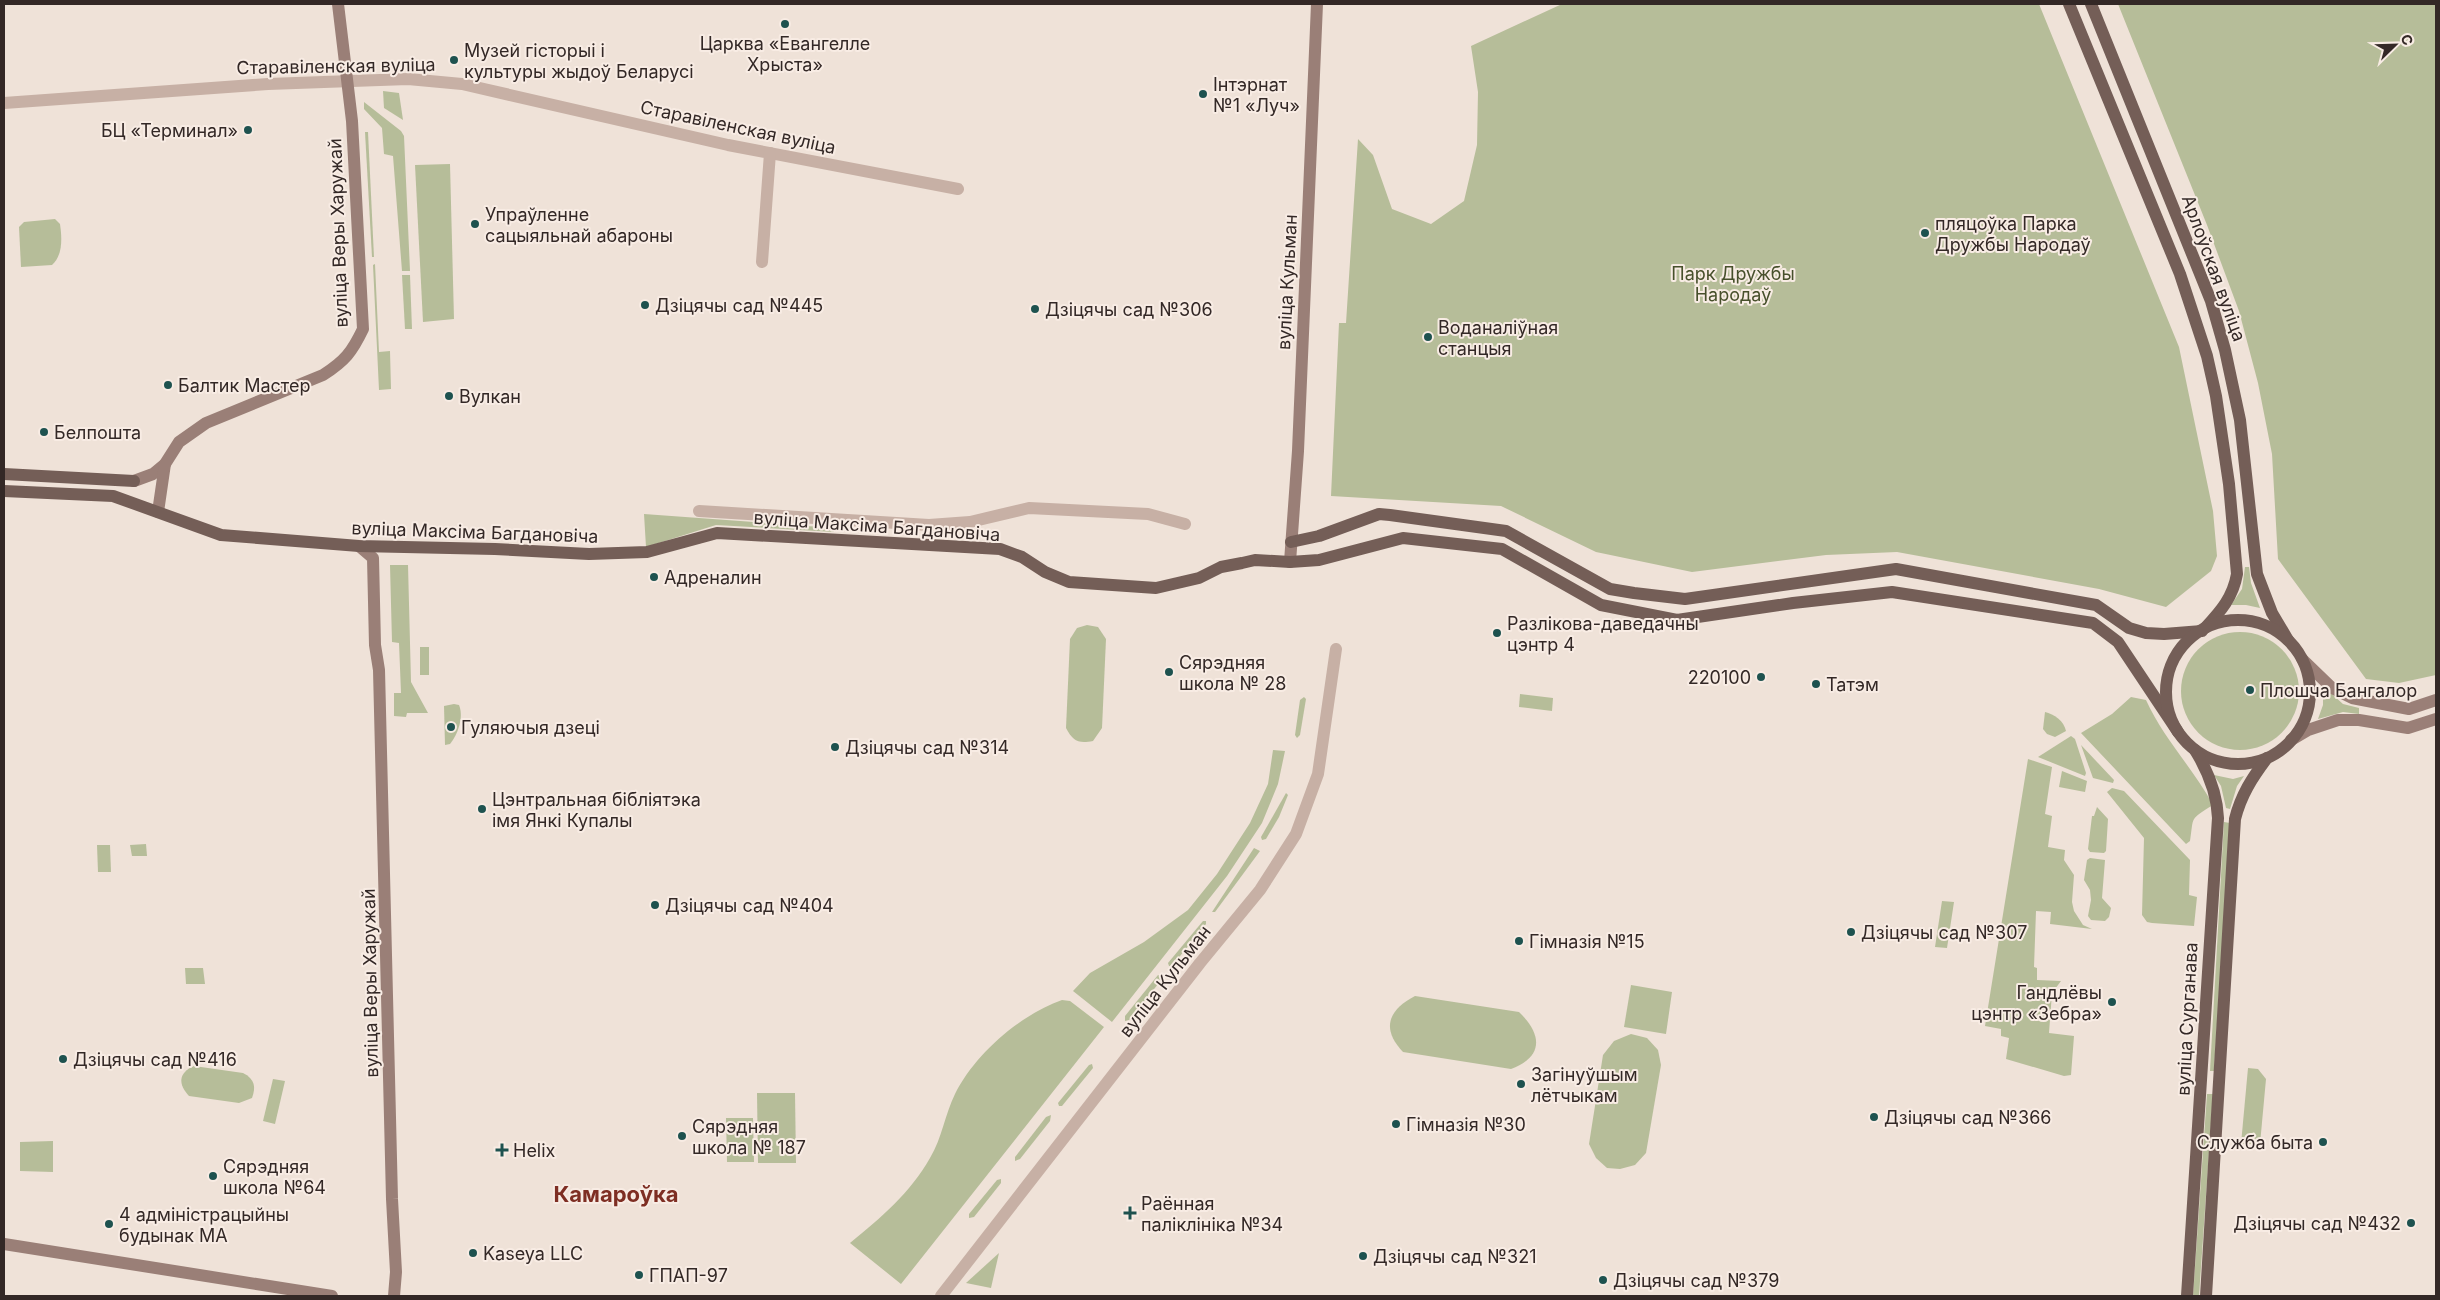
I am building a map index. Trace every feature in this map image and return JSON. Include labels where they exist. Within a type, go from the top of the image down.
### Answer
[{"type":"main road","name":"вуліца Веры Харужай","points":[[4,474],[134,481],[153,474],[165,464],[179,442],[206,423],[323,376],[352,353],[363,329],[352,121],[338,4]]},
{"type":"main road","name":"вуліца Кульман","points":[[1290,562],[1298,451],[1317,4]]},
{"type":"main road","name":"Арлоўская вуліца","points":[[2069,4],[2180,274],[2205,348],[2216,396],[2230,494],[2237,574],[2234,587],[2225,606],[2203,629]]},
{"type":"main road","name":"Арлоўская вуліца","points":[[2091,4],[2211,301],[2225,350],[2240,420],[2257,574],[2272,613],[2288,640]]},
{"type":"main road","points":[[158,512],[165,464]]},
{"type":"main road","name":"вуліца Максіма Багдановіча","points":[[4,491],[113,496],[222,535],[359,546],[495,549],[589,554],[647,552],[717,533],[1000,549],[1022,557],[1046,572],[1069,582],[1156,588],[1199,578],[1221,567],[1255,560],[1290,562],[1319,560],[1403,538],[1502,549],[1601,605],[1677,620],[1793,603],[1892,592],[2093,623],[2118,642],[2178,732]]},
{"type":"main road","points":[[1291,542],[1320,536],[1379,514],[1506,531],[1610,589],[1685,599],[1896,569],[2096,605],[2129,628],[2146,633],[2164,634],[2203,629],[2220,623],[2244,620],[2271,628],[2288,640],[2302,659],[2332,688],[2352,698],[2409,709],[2436,700]]},
{"type":"main road","name":"вуліца Веры Харужай","points":[[359,546],[373,558],[375,646],[379,670]]},
{"type":"main road","name":"вуліца Веры Харужай","points":[[389,547],[381,558],[380,566],[381,644],[379,670],[392,1199],[396,1272],[394,1296]]},
{"type":"main road","points":[[2203,629],[2179,651],[2169,672],[2167,704],[2178,732],[2195,750],[2214,760],[2228,764],[2242,764],[2267,758],[2308,730],[2338,720],[2359,720],[2408,728],[2436,718]]},
{"type":"main road","points":[[2291,740],[2302,724],[2309,702],[2307,673],[2302,659]]},
{"type":"main road","name":"вуліца Сурганава","points":[[2187,1296],[2218,818],[2218,802],[2210,780],[2195,750]]},
{"type":"main road","name":"вуліца Сурганава","points":[[2206,1296],[2235,820],[2238,804],[2248,784],[2267,758]]},
{"type":"main road","points":[[4,1244],[332,1296]]},
{"type":"street","name":"Старавіленская вуліца","points":[[4,103],[268,84],[408,79],[462,84],[770,153],[958,189]]},
{"type":"street","points":[[762,262],[770,153]]},
{"type":"street","name":"вуліца Максіма Багдановіча","points":[[698,511],[947,525],[970,522],[1029,508],[1148,514],[1185,524]]},
{"type":"street","name":"вуліца Кульман","points":[[941,1296],[1200,963],[1260,890],[1290,842],[1303,819],[1318,774],[1336,649]]},
{"type":"green space","name":"Парк Дружбы Народаў","points":[[1562,4],[2039,4],[2179,347],[2213,511],[2217,556],[2211,571],[2166,607],[2099,589],[1897,552],[1826,555],[1692,572],[1596,552],[1501,506],[1331,496],[1339,323],[1346,323],[1358,139],[1373,155],[1392,209],[1431,224],[1464,201],[1477,145],[1478,92],[1471,46]]},
{"type":"green space","points":[[2118,4],[2436,4],[2436,675],[2399,683],[2366,679],[2278,559],[2272,454],[2258,383],[2239,311],[2207,225]]},
{"type":"green space","points":[[383,91],[399,93],[403,120],[384,108]]},
{"type":"green space","points":[[364,102],[401,131],[404,136],[410,271],[402,271],[393,156],[384,154],[382,128],[364,109]]},
{"type":"green space","points":[[365,132],[368,132],[374,257],[372,257]]},
{"type":"green space","points":[[450,164],[454,319],[423,322],[415,165]]},
{"type":"green space","points":[[55,219],[60,224],[61,240],[60,251],[56,261],[52,265],[21,267],[19,227],[24,222]]},
{"type":"green space","points":[[375,264],[379,352],[390,351],[391,389],[379,390],[373,265]]},
{"type":"green space","points":[[402,275],[410,275],[412,329],[405,329]]},
{"type":"green space","points":[[644,514],[834,528],[834,532],[716,525],[646,547]]},
{"type":"green space","points":[[390,565],[408,565],[411,682],[428,713],[407,713],[406,717],[394,716],[394,693],[401,693],[399,643],[392,642]]},
{"type":"green space","points":[[2245,567],[2249,567],[2251,583],[2260,608],[2246,605],[2231,605],[2242,589]]},
{"type":"green space","points":[[1087,625],[1098,627],[1106,639],[1102,728],[1093,741],[1080,742],[1071,736],[1066,728],[1070,639],[1077,628]]},
{"type":"green space","name":"Плошча Бангалор","points":[[2240,632],[2263,636],[2282,649],[2295,668],[2299,691],[2295,714],[2282,733],[2263,746],[2240,750],[2217,746],[2198,733],[2185,714],[2181,691],[2185,668],[2198,649],[2217,636]]},
{"type":"green space","points":[[420,647],[429,647],[429,675],[420,675]]},
{"type":"green space","points":[[2323,686],[2343,704],[2359,708],[2359,714],[2343,712],[2318,719],[2323,705]]},
{"type":"green space","points":[[1520,694],[1553,698],[1552,711],[1519,707]]},
{"type":"green space","points":[[1304,697],[1306,699],[1300,735],[1297,738],[1295,735],[1300,700]]},
{"type":"green space","points":[[2131,697],[2146,700],[2161,727],[2213,805],[2196,816],[2190,841],[2186,844],[2081,733],[2112,714]]},
{"type":"green space","points":[[459,705],[461,715],[459,725],[450,744],[445,745],[444,706]]},
{"type":"green space","points":[[2045,712],[2052,714],[2058,719],[2066,731],[2055,737],[2047,734],[2043,729]]},
{"type":"green space","points":[[2071,736],[2075,739],[2086,773],[2085,776],[2038,757]]},
{"type":"green space","points":[[2081,745],[2114,780],[2113,783],[2093,778]]},
{"type":"green space","points":[[1273,750],[1285,751],[1278,784],[1262,823],[1227,876],[1112,1022],[1073,991],[1090,973],[1144,942],[1188,910],[1217,874],[1250,823],[1268,784]]},
{"type":"green space","points":[[2028,759],[2052,767],[2045,814],[2052,816],[2048,847],[2065,850],[2064,860],[2074,875],[2072,902],[2074,911],[2083,925],[2092,929],[2050,924],[2051,912],[2036,911],[2034,967],[2037,968],[2037,980],[2061,981],[2052,993],[2049,1033],[2074,1036],[2071,1075],[2064,1076],[2006,1059],[2009,1038],[2001,1036],[2001,1029],[1985,1026]]},
{"type":"green space","points":[[2062,771],[2087,781],[2085,792],[2059,787]]},
{"type":"green space","points":[[2214,775],[2233,779],[2244,776],[2237,786],[2230,809],[2226,808],[2221,786]]},
{"type":"green space","points":[[2112,788],[2124,791],[2190,860],[2189,895],[2197,897],[2194,926],[2147,922],[2142,915],[2144,838],[2107,792]]},
{"type":"green space","points":[[1286,793],[1288,795],[1279,817],[1266,839],[1262,840],[1261,837]]},
{"type":"green space","points":[[2097,807],[2108,819],[2106,851],[2104,853],[2090,852],[2088,849],[2092,816],[2094,816]]},
{"type":"green space","points":[[2224,822],[2230,823],[2214,1071],[2210,1071]]},
{"type":"green space","points":[[146,844],[147,856],[132,856],[130,845]]},
{"type":"green space","points":[[97,845],[110,845],[111,872],[98,872]]},
{"type":"green space","points":[[1254,848],[1260,851],[1215,912],[1212,912]]},
{"type":"green space","points":[[2090,858],[2105,860],[2102,898],[2111,908],[2109,917],[2105,921],[2091,920],[2088,916],[2091,900],[2090,890],[2084,880],[2087,860]]},
{"type":"green space","points":[[1942,901],[1954,902],[1947,948],[1935,947]]},
{"type":"green space","points":[[1203,921],[1206,921],[1206,924],[1172,966],[1169,966],[1168,963]]},
{"type":"green space","points":[[185,968],[203,968],[205,984],[186,984]]},
{"type":"green space","points":[[1158,975],[1162,975],[1163,978],[1129,1020],[1125,1021],[1125,1016]]},
{"type":"green space","points":[[1631,985],[1672,992],[1666,1034],[1624,1027]]},
{"type":"green space","points":[[1415,996],[1519,1012],[1527,1021],[1535,1037],[1536,1045],[1534,1052],[1522,1064],[1511,1069],[1403,1052],[1392,1036],[1391,1021],[1399,1007]]},
{"type":"green space","points":[[1062,1000],[1070,1001],[1104,1027],[901,1284],[850,1243],[904,1194],[922,1171],[938,1142],[955,1094],[974,1065],[1000,1038],[1015,1026],[1030,1015]]},
{"type":"green space","points":[[1631,1034],[1647,1038],[1658,1050],[1661,1065],[1646,1153],[1635,1165],[1620,1169],[1607,1168],[1596,1158],[1589,1144],[1603,1055],[1614,1041]]},
{"type":"green space","points":[[1092,1064],[1093,1068],[1062,1106],[1059,1106],[1058,1103],[1089,1065]]},
{"type":"green space","points":[[194,1066],[243,1073],[254,1084],[252,1098],[239,1103],[189,1096],[185,1092],[181,1079],[185,1072]]},
{"type":"green space","points":[[2248,1068],[2258,1069],[2266,1079],[2260,1144],[2241,1144]]},
{"type":"green space","points":[[273,1079],[285,1081],[275,1124],[263,1121]]},
{"type":"green space","points":[[757,1093],[795,1093],[796,1163],[758,1163]]},
{"type":"green space","points":[[2207,1094],[2213,1094],[2199,1296],[2193,1296]]},
{"type":"green space","points":[[1051,1115],[1050,1121],[1020,1159],[1015,1161],[1015,1157],[1046,1117]]},
{"type":"green space","points":[[726,1118],[753,1118],[754,1162],[727,1162]]},
{"type":"green space","points":[[53,1141],[53,1172],[20,1171],[20,1142]]},
{"type":"green space","points":[[1001,1179],[1001,1183],[974,1217],[969,1218],[969,1214],[997,1180]]},
{"type":"green space","points":[[999,1253],[991,1288],[966,1283]]},
{"type":"place","name":"Царква «Евангелле Хрыста»","points":[[785,24]]},
{"type":"place","name":"Музей гісторыі і культуры жыдоў Беларусі","points":[[454,60]]},
{"type":"place","name":"Інтэрнат №1 «Луч»","points":[[1203,94]]},
{"type":"place","name":"БЦ «Терминал»","points":[[248,130]]},
{"type":"place","name":"Упраўленне сацыяльнай абароны","points":[[475,224]]},
{"type":"place","name":"пляцоўка Парка Дружбы Народаў","points":[[1925,233]]},
{"type":"place","name":"Дзіцячы сад №445","points":[[645,305]]},
{"type":"place","name":"Дзіцячы сад №306","points":[[1035,309]]},
{"type":"place","name":"Воданаліўная станцыя","points":[[1428,337]]},
{"type":"place","name":"Балтик Мастер","points":[[168,385]]},
{"type":"place","name":"Вулкан","points":[[449,396]]},
{"type":"place","name":"Белпошта","points":[[44,432]]},
{"type":"place","name":"Адреналин","points":[[654,577]]},
{"type":"place","name":"Разлікова-даведачны цэнтр 4","points":[[1497,633]]},
{"type":"place","name":"Сярэдняя школа № 28","points":[[1169,672]]},
{"type":"place","name":"220100","points":[[1761,677]]},
{"type":"place","name":"Татэм","points":[[1816,684]]},
{"type":"place","name":"Плошча Бангалор","points":[[2250,690]]},
{"type":"place","name":"Гуляючыя дзеці","points":[[451,727]]},
{"type":"place","name":"Дзіцячы сад №314","points":[[835,747]]},
{"type":"place","name":"Цэнтральная бібліятэка імя Янкі Купалы","points":[[482,809]]},
{"type":"place","name":"Дзіцячы сад №404","points":[[655,905]]},
{"type":"place","name":"Дзіцячы сад №307","points":[[1851,932]]},
{"type":"place","name":"Гімназія №15","points":[[1519,941]]},
{"type":"place","name":"Гандлёвы цэнтр «Зебра»","points":[[2112,1002]]},
{"type":"place","name":"Дзіцячы сад №416","points":[[63,1059]]},
{"type":"place","name":"Загінуўшым лётчыкам","points":[[1521,1084]]},
{"type":"place","name":"Дзіцячы сад №366","points":[[1874,1117]]},
{"type":"place","name":"Гімназія №30","points":[[1396,1124]]},
{"type":"place","name":"Сярэдняя школа № 187","points":[[682,1136]]},
{"type":"place","name":"Служба быта","points":[[2323,1142]]},
{"type":"place","name":"Helix","points":[[502,1150]]},
{"type":"place","name":"Сярэдняя школа №64","points":[[213,1176]]},
{"type":"place","name":"Раённая паліклініка №34","points":[[1130,1213]]},
{"type":"place","name":"Дзіцячы сад №432","points":[[2411,1223]]},
{"type":"place","name":"4 адміністрацыйны будынак МА","points":[[109,1224]]},
{"type":"place","name":"Kaseya LLC","points":[[473,1253]]},
{"type":"place","name":"Дзіцячы сад №321","points":[[1363,1256]]},
{"type":"place","name":"ГПАП-97","points":[[639,1275]]},
{"type":"place","name":"Дзіцячы сад №379","points":[[1603,1280]]},
{"type":"district","name":"Камароўка","points":[[616,1194]]}]
